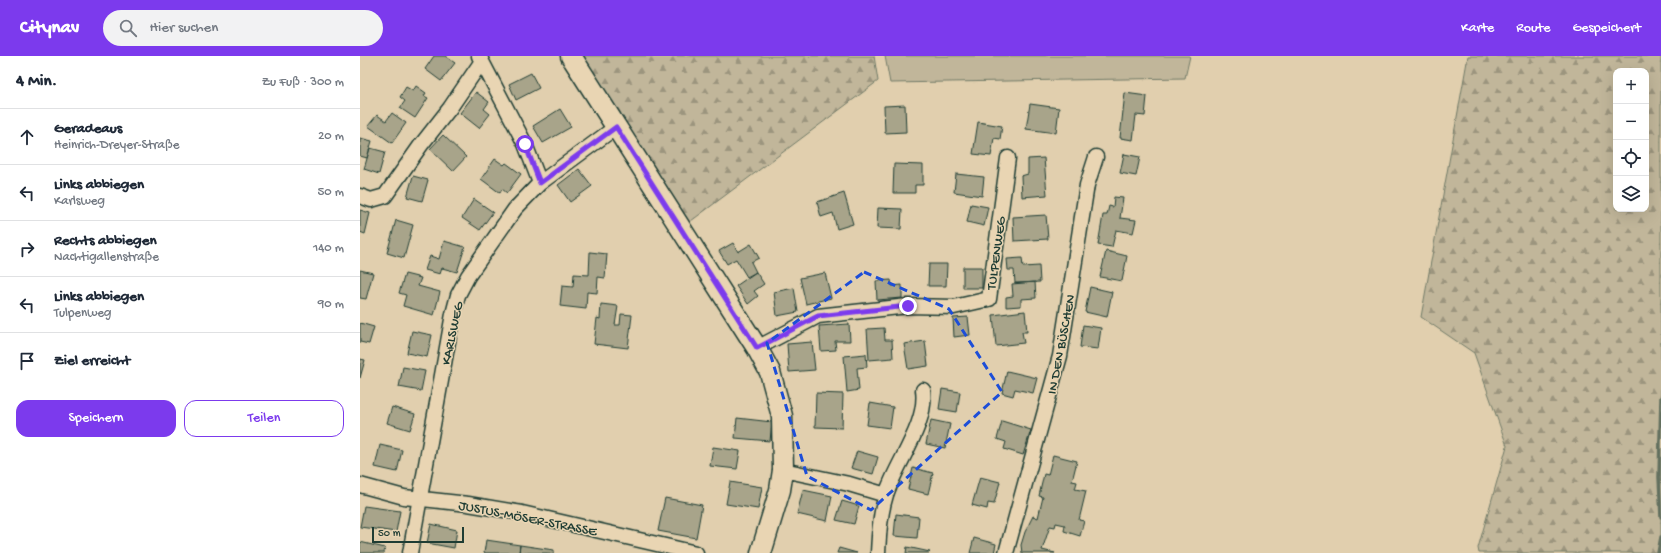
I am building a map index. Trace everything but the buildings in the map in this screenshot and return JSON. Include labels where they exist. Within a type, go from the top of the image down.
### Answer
[{"type":"street","points":[[571,56],[757,348],[770,372],[782,416],[782,470],[776,508],[761,553]]},
{"type":"street","points":[[360,196],[371,200],[385,196],[478,58],[525,144],[540,183]]},
{"type":"street","name":"KARLSWEG","points":[[410,553],[453,314],[458,295],[468,276],[515,209],[540,183],[616,127]]},
{"type":"street","name":"IN DEN BÜSCHEN","points":[[1006,553],[1060,356],[1087,185],[1096,157]]},
{"type":"street","name":"TULPENWEG","points":[[757,348],[818,316],[908,306],[954,307],[989,299],[1008,158]]},
{"type":"street","points":[[878,553],[880,520],[886,495],[918,425],[924,398],[923,390]]},
{"type":"street","points":[[782,470],[850,484],[886,495]]},
{"type":"street","name":"JUSTUS-MÖSER-STRASSE","points":[[360,485],[388,494],[468,504],[522,513],[635,547],[696,553]]},
{"type":"highlighted area","points":[[864,272],[949,309],[1002,392],[871,510],[807,476],[767,343]]},
{"type":"green space","points":[[580,56],[874,56],[878,81],[683,227]]},
{"type":"green space","points":[[885,56],[1190,56],[1185,78],[890,83]]},
{"type":"green space","points":[[1468,56],[1661,56],[1661,553],[1479,553],[1478,548],[1507,446],[1474,353],[1421,317]]},
{"type":"waterway","points":[[1661,397],[1659,477],[1661,517]]},
{"type":"waterway","points":[[1658,553],[1661,537]]},
{"type":"route","points":[[525,144],[540,183],[581,151],[616,127],[757,348],[818,316],[860,310],[908,306]]}]
